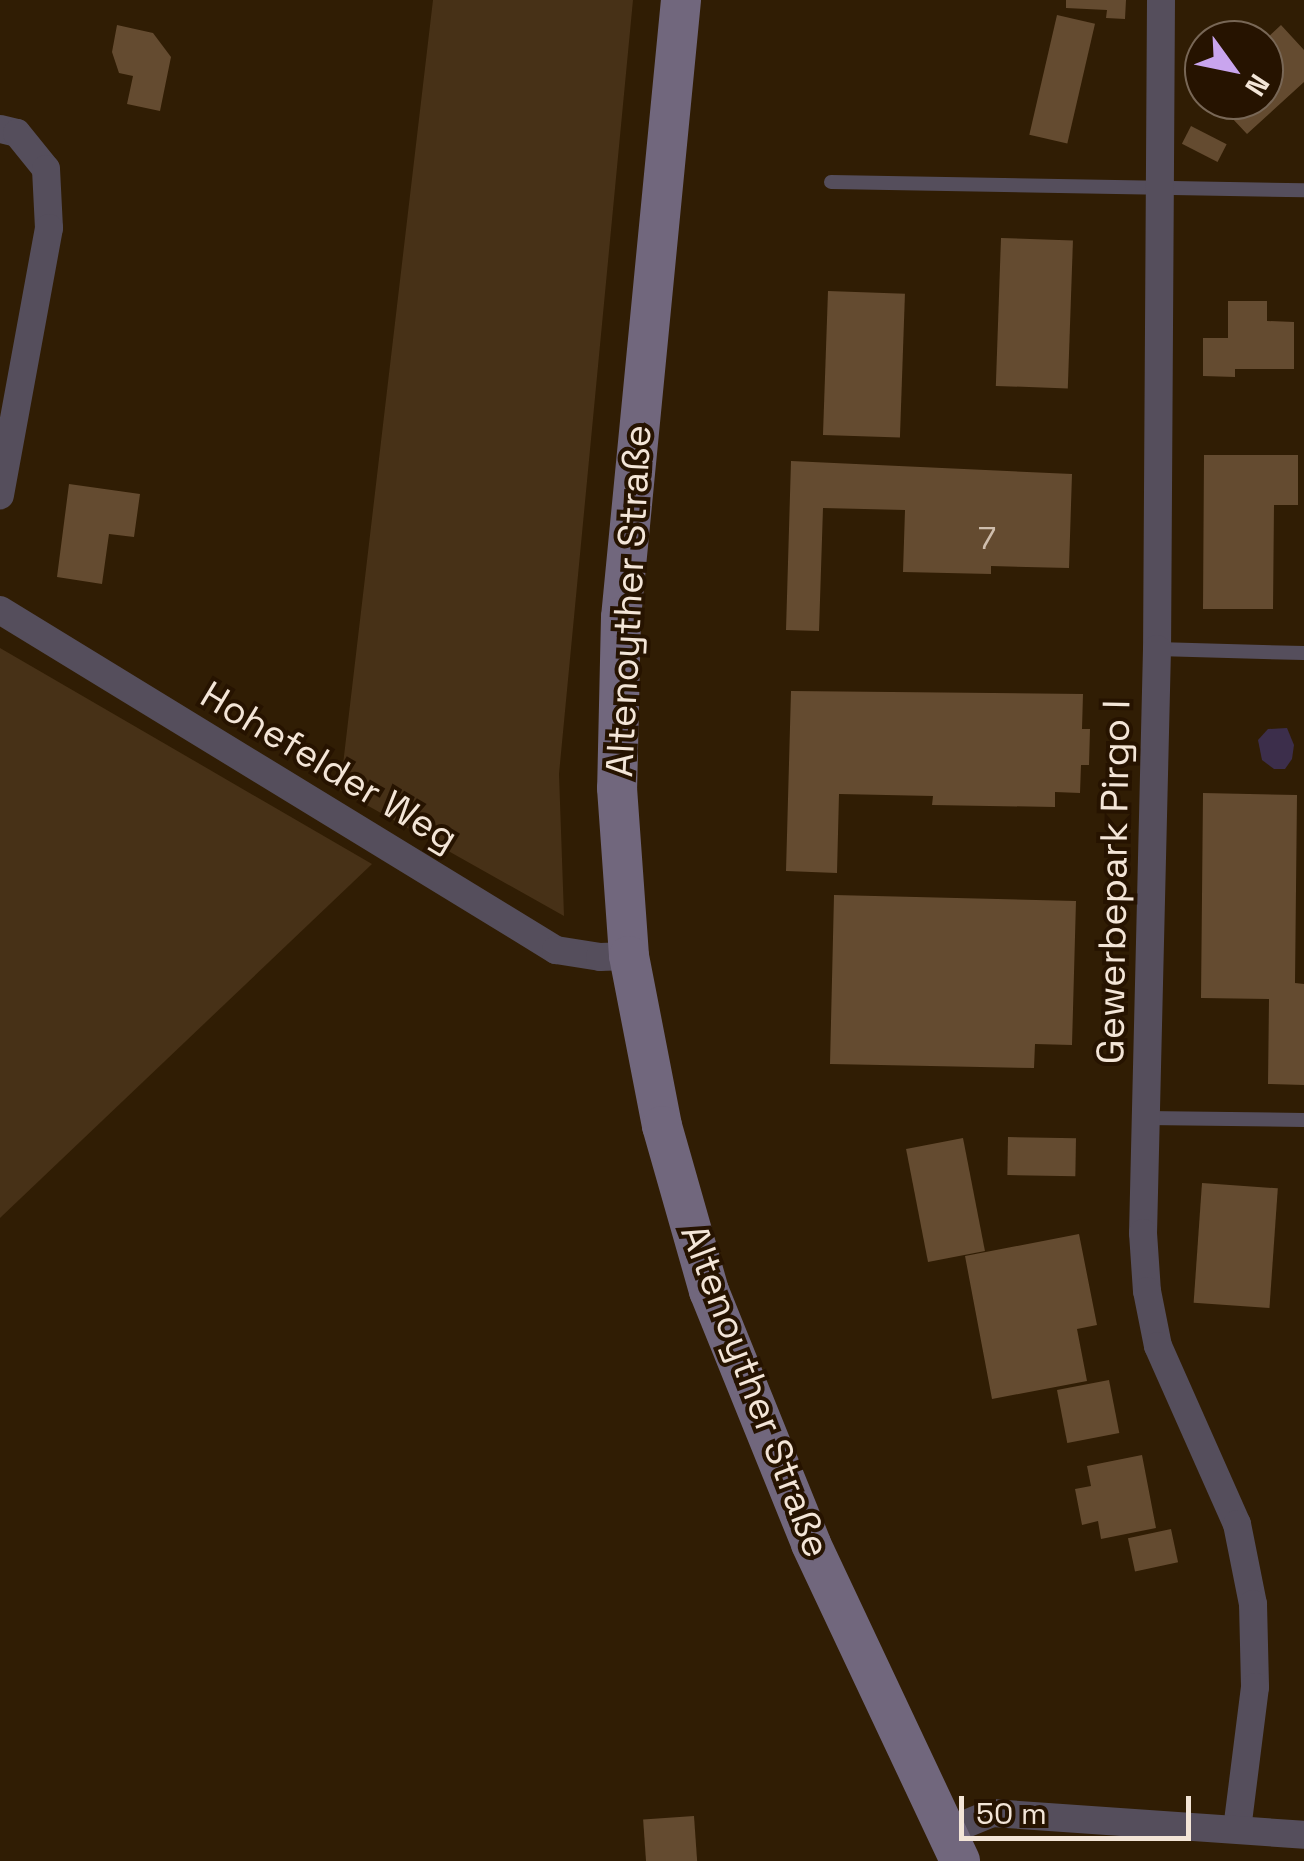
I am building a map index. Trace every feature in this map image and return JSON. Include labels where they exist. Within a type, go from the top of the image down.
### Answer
[{"type":"main road","name":"Altenoyther Straße","points":[[680,0],[621,617],[618,788],[630,956],[662,1126],[709,1290],[811,1544],[953,1847]]},
{"type":"street","name":"Gewerbepark Pirgo I","points":[[1161,0],[1157,648],[1142,1234],[1147,1292],[1158,1346],[1237,1524],[1253,1604],[1255,1688],[1237,1828]]},
{"type":"street","points":[[0,129],[17,133],[46,169],[49,228],[0,496]]},
{"type":"street","name":"Hohefelder Weg","points":[[0,610],[556,950],[600,957],[630,956]]},
{"type":"street","points":[[953,1847],[992,1813],[1304,1835]]},
{"type":"lane","points":[[831,182],[1304,190]]},
{"type":"lane","name":"Gewerbepark Pirgo I","points":[[1157,648],[1304,653]]},
{"type":"lane","name":"Gewerbepark Pirgo I","points":[[1146,1118],[1304,1120]]},
{"type":"shaded area","points":[[433,0],[633,0],[559,774],[564,916],[340,790]]},
{"type":"shaded area","points":[[0,648],[372,864],[0,1218]]},
{"type":"shaded area","points":[[1287,728],[1294,745],[1292,759],[1285,769],[1274,769],[1262,760],[1258,740],[1268,729]]},
{"type":"building","points":[[1066,0],[1126,0],[1125,19],[1106,18],[1107,10],[1066,8]]},
{"type":"building","points":[[1057,15],[1095,24],[1067,144],[1029,135]]},
{"type":"building","points":[[117,25],[153,33],[171,57],[160,111],[127,104],[133,76],[119,73],[112,52]]},
{"type":"building","points":[[1284,28],[1304,50],[1304,82],[1284,100]]},
{"type":"building","points":[[1234,120],[1262,120],[1247,134]]},
{"type":"building","points":[[1191,126],[1227,144],[1218,162],[1182,144]]},
{"type":"building","points":[[1001,238],[1073,241],[1068,388],[996,386]]},
{"type":"building","points":[[828,291],[905,294],[900,438],[823,435]]},
{"type":"building","points":[[1228,301],[1267,301],[1267,321],[1294,322],[1294,369],[1235,369],[1235,377],[1203,376],[1203,338],[1228,338]]},
{"type":"building","points":[[1204,455],[1298,455],[1298,505],[1274,505],[1273,609],[1203,609]]},
{"type":"building","points":[[791,461],[1072,474],[1069,568],[991,566],[991,574],[903,572],[905,510],[823,508],[819,631],[786,630]]},
{"type":"building","points":[[69,484],[140,494],[134,537],[109,534],[102,584],[57,577]]},
{"type":"building","points":[[791,691],[1083,694],[1082,729],[1090,729],[1089,765],[1081,765],[1080,793],[1055,792],[1055,807],[932,805],[933,796],[839,794],[837,873],[786,871]]},
{"type":"building","points":[[1203,793],[1297,795],[1295,983],[1304,984],[1304,1085],[1268,1084],[1269,999],[1201,998]]},
{"type":"building","points":[[834,895],[1076,901],[1072,1045],[1035,1044],[1034,1068],[830,1064]]},
{"type":"building","points":[[1008,1137],[1076,1138],[1075,1176],[1007,1175]]},
{"type":"building","points":[[963,1138],[985,1251],[928,1262],[906,1149]]},
{"type":"building","points":[[1202,1183],[1278,1188],[1269,1308],[1194,1303]]},
{"type":"building","points":[[1079,1234],[1097,1325],[1077,1329],[1087,1381],[992,1399],[965,1256]]},
{"type":"building","points":[[1109,1380],[1119,1433],[1067,1443],[1057,1390]]},
{"type":"building","points":[[1142,1455],[1156,1528],[1101,1539],[1098,1521],[1082,1525],[1075,1489],[1091,1486],[1087,1466]]},
{"type":"building","points":[[1171,1529],[1178,1562],[1135,1571],[1128,1538]]},
{"type":"building","points":[[694,1816],[697,1861],[646,1861],[643,1820]]}]
